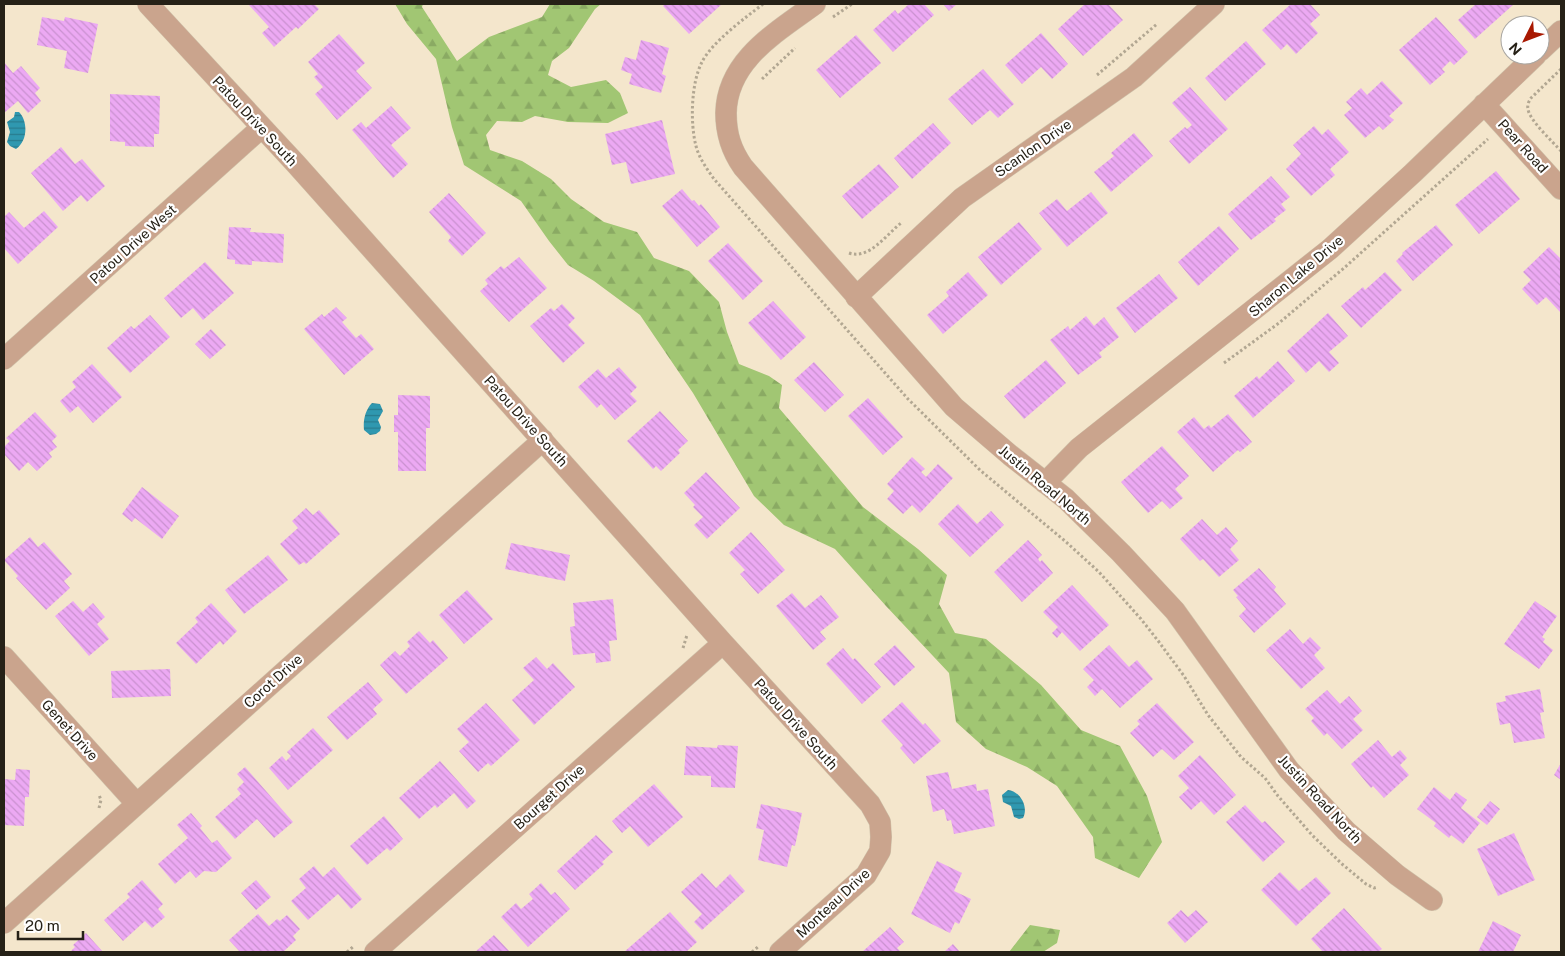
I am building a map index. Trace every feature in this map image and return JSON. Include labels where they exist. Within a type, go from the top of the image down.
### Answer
[{"type":"street","name":"Patou Drive South","points":[[148,4],[296,164],[870,804],[880,822],[882,837],[880,851]]},
{"type":"street","name":"Justin Road North","points":[[815,4],[754,51],[734,77],[726,100],[726,126],[730,144],[743,167],[954,408],[1066,499],[1121,553],[1175,611],[1296,777],[1346,831],[1397,875],[1432,900]]},
{"type":"street","name":"Scanlon Drive","points":[[856,297],[962,198],[1134,76],[1214,4]]},
{"type":"street","points":[[1550,41],[1561,31]]},
{"type":"street","name":"Sharon Lake Drive","points":[[1045,483],[1079,448],[1330,249],[1413,173],[1525,65]]},
{"type":"street","name":"Pear Road","points":[[1484,104],[1561,189]]},
{"type":"street","name":"Patou Drive West","points":[[4,359],[262,128]]},
{"type":"street","name":"Corot Drive","points":[[4,923],[543,440]]},
{"type":"street","name":"Bourget Drive","points":[[375,952],[723,642]]},
{"type":"street","name":"Genet Drive","points":[[4,657],[136,803]]},
{"type":"street","name":"Monteau Drive","points":[[780,952],[866,875],[880,851]]},
{"type":"path","points":[[826,23],[852,4]]},
{"type":"path","points":[[1094,77],[1160,21]]},
{"type":"path","points":[[759,82],[800,43]]},
{"type":"path","points":[[1561,69],[1528,103],[1530,115],[1561,151]]},
{"type":"path","points":[[846,250],[849,254],[866,253],[902,222]]},
{"type":"path","points":[[681,652],[687,638],[686,630]]},
{"type":"path","points":[[95,816],[101,800],[98,791]]},
{"type":"path","points":[[348,952],[355,946]]},
{"type":"path","points":[[752,952],[759,946]]},
{"type":"green space","points":[[395,4],[423,4],[422,7],[457,61],[489,37],[542,17],[550,4],[601,4],[595,9],[569,48],[552,61],[548,75],[571,87],[606,80],[620,93],[628,113],[608,123],[568,122],[535,116],[522,122],[497,121],[486,135],[490,150],[522,161],[551,179],[571,199],[604,222],[637,232],[654,258],[689,271],[719,302],[727,332],[739,364],[769,376],[782,385],[779,408],[863,507],[918,549],[947,575],[939,604],[955,633],[986,639],[1041,685],[1081,730],[1120,746],[1147,796],[1162,842],[1139,878],[1095,858],[1093,837],[1057,786],[1027,767],[986,749],[956,722],[949,673],[835,549],[784,525],[754,496],[693,393],[640,315],[594,281],[568,265],[521,201],[464,165],[452,127],[436,59],[407,24]]},
{"type":"green space","points":[[1030,925],[1060,930],[1057,943],[1043,952],[1009,952]]},
{"type":"water","points":[[15,112],[19,112],[22,116],[25,126],[25,136],[16,149],[7,142],[10,132],[7,122],[14,117]]},
{"type":"water","points":[[372,403],[380,404],[383,411],[378,420],[381,427],[380,431],[370,435],[364,430],[364,423],[366,412]]},
{"type":"water","points":[[1008,790],[1020,796],[1025,809],[1023,818],[1014,817],[1011,806],[1003,802],[1002,795]]},
{"type":"building","points":[[248,4],[314,4],[319,9],[298,29],[296,27],[274,47],[262,33],[269,27]]},
{"type":"building","points":[[665,4],[722,4],[689,34],[663,6]]},
{"type":"building","points":[[909,4],[924,4],[934,15],[893,52],[873,30],[895,10],[898,14]]},
{"type":"building","points":[[943,4],[957,4],[949,11]]},
{"type":"building","points":[[1085,4],[1108,4],[1123,20],[1083,56],[1058,29]]},
{"type":"building","points":[[1291,4],[1310,4],[1320,15],[1310,24],[1318,33],[1296,54],[1287,44],[1281,50],[1262,30]]},
{"type":"building","points":[[1476,4],[1514,4],[1475,39],[1458,20]]},
{"type":"building","points":[[42,17],[64,21],[65,17],[98,24],[88,73],[64,68],[67,51],[37,45]]},
{"type":"building","points":[[1436,17],[1468,52],[1454,65],[1450,61],[1442,69],[1445,72],[1430,85],[1399,50]]},
{"type":"building","points":[[1041,33],[1068,64],[1052,79],[1041,67],[1022,84],[1005,65]]},
{"type":"building","points":[[339,34],[365,63],[356,71],[372,88],[337,120],[315,94],[323,87],[314,77],[318,74],[308,62]]},
{"type":"building","points":[[856,35],[881,63],[840,98],[816,70]]},
{"type":"building","points":[[641,40],[669,48],[662,74],[666,76],[661,93],[629,84],[632,74],[621,70],[625,57],[636,60]]},
{"type":"building","points":[[1246,41],[1266,64],[1225,101],[1205,78]]},
{"type":"building","points":[[4,62],[13,73],[21,66],[40,88],[35,93],[41,101],[28,113],[18,101],[4,113]]},
{"type":"building","points":[[983,69],[1014,104],[998,118],[990,110],[972,125],[948,99]]},
{"type":"building","points":[[1382,81],[1403,103],[1389,116],[1394,120],[1383,130],[1379,126],[1365,138],[1344,115],[1352,108],[1346,102],[1361,88],[1367,95]]},
{"type":"building","points":[[1190,87],[1228,129],[1189,164],[1169,141],[1185,127],[1187,129],[1192,125],[1172,103]]},
{"type":"building","points":[[110,94],[160,96],[159,134],[154,134],[154,147],[125,146],[125,142],[110,141]]},
{"type":"building","points":[[391,106],[411,128],[391,145],[408,164],[393,178],[352,130],[361,122],[366,128]]},
{"type":"building","points":[[662,120],[675,174],[631,184],[626,162],[612,165],[605,134]]},
{"type":"building","points":[[933,123],[951,143],[912,179],[894,158]]},
{"type":"building","points":[[1314,126],[1322,135],[1328,129],[1349,152],[1330,169],[1335,175],[1311,196],[1286,169],[1301,154],[1293,145]]},
{"type":"building","points":[[1134,133],[1153,156],[1111,192],[1094,172],[1114,156],[1111,153]]},
{"type":"building","points":[[61,147],[75,164],[82,159],[105,186],[87,202],[81,195],[63,211],[31,173]]},
{"type":"building","points":[[879,164],[899,187],[862,219],[842,196]]},
{"type":"building","points":[[1496,171],[1520,199],[1479,234],[1455,205]]},
{"type":"building","points":[[1271,176],[1290,197],[1281,204],[1286,210],[1274,219],[1276,221],[1251,240],[1228,214]]},
{"type":"building","points":[[682,189],[692,201],[694,200],[699,206],[701,204],[720,227],[697,247],[662,206]]},
{"type":"building","points":[[1091,192],[1108,213],[1067,247],[1039,213],[1057,199],[1067,211]]},
{"type":"building","points":[[449,193],[486,233],[462,256],[448,241],[451,237],[429,212]]},
{"type":"building","points":[[44,211],[58,227],[18,264],[4,248],[4,217],[9,212],[24,228]]},
{"type":"building","points":[[1019,222],[1042,249],[1001,285],[978,257]]},
{"type":"building","points":[[1436,225],[1453,245],[1413,281],[1396,261],[1402,253]]},
{"type":"building","points":[[1219,226],[1239,249],[1198,286],[1178,262]]},
{"type":"building","points":[[229,227],[251,228],[250,232],[284,234],[283,263],[252,261],[252,265],[235,264],[235,260],[227,259]]},
{"type":"building","points":[[728,243],[763,281],[743,300],[708,261]]},
{"type":"building","points":[[1549,247],[1561,259],[1561,313],[1546,297],[1537,305],[1522,289],[1531,280],[1523,272]]},
{"type":"building","points":[[519,257],[547,288],[509,322],[480,291],[488,284],[485,280],[501,266],[504,269]]},
{"type":"building","points":[[205,262],[234,293],[203,320],[193,308],[181,318],[164,298]]},
{"type":"building","points":[[968,272],[988,295],[943,334],[927,315],[949,296],[946,292]]},
{"type":"building","points":[[1385,272],[1402,290],[1361,328],[1341,306],[1363,287],[1365,290]]},
{"type":"building","points":[[1159,274],[1178,298],[1135,333],[1116,308]]},
{"type":"building","points":[[773,301],[806,337],[781,360],[748,323]]},
{"type":"building","points":[[562,304],[575,318],[568,325],[585,343],[563,363],[530,326],[551,308],[554,311]]},
{"type":"building","points":[[336,307],[347,318],[342,322],[356,338],[361,334],[374,349],[344,375],[304,329],[322,314],[324,317]]},
{"type":"building","points":[[1328,313],[1348,336],[1329,352],[1339,363],[1329,372],[1319,361],[1306,373],[1287,351]]},
{"type":"building","points":[[150,315],[170,337],[130,373],[107,348],[131,326],[134,329]]},
{"type":"building","points":[[1086,316],[1094,326],[1104,317],[1119,337],[1099,353],[1102,357],[1078,375],[1050,340],[1068,326],[1070,330]]},
{"type":"building","points":[[211,329],[226,345],[210,359],[195,344]]},
{"type":"building","points":[[1046,360],[1066,383],[1024,419],[1004,396]]},
{"type":"building","points":[[1278,361],[1295,381],[1253,418],[1234,396],[1257,376],[1259,379]]},
{"type":"building","points":[[814,362],[844,395],[825,412],[794,380]]},
{"type":"building","points":[[92,364],[122,397],[93,423],[78,406],[70,413],[60,401],[76,387],[72,382]]},
{"type":"building","points":[[619,367],[637,387],[630,394],[637,401],[615,420],[601,404],[597,408],[578,387],[598,369],[606,378]]},
{"type":"building","points":[[398,395],[430,396],[430,428],[426,428],[426,471],[398,471],[398,432],[394,432],[394,415],[398,415]]},
{"type":"building","points":[[868,398],[903,437],[883,455],[848,416]]},
{"type":"building","points":[[660,411],[688,441],[678,450],[680,453],[661,471],[656,466],[653,469],[627,441]]},
{"type":"building","points":[[35,412],[57,436],[52,441],[57,447],[49,453],[52,457],[37,471],[28,462],[19,471],[4,454],[4,447],[10,441],[6,438]]},
{"type":"building","points":[[1228,414],[1252,442],[1240,452],[1238,450],[1213,472],[1177,432],[1194,417],[1204,429],[1209,425],[1211,428]]},
{"type":"building","points":[[1162,446],[1189,476],[1175,489],[1183,498],[1170,509],[1162,501],[1148,513],[1121,482]]},
{"type":"building","points":[[912,457],[925,469],[921,472],[926,477],[938,464],[953,478],[920,513],[912,505],[903,514],[887,499],[894,491],[887,484]]},
{"type":"building","points":[[706,472],[740,508],[707,539],[694,525],[703,517],[693,507],[695,505],[684,493]]},
{"type":"building","points":[[142,487],[179,516],[162,539],[135,518],[132,522],[122,514]]},
{"type":"building","points":[[958,504],[977,524],[991,511],[1004,525],[970,557],[938,524]]},
{"type":"building","points":[[306,508],[313,515],[319,510],[340,534],[306,564],[304,562],[299,565],[280,544],[298,528],[292,521]]},
{"type":"building","points":[[1202,519],[1217,535],[1226,527],[1238,541],[1230,549],[1239,560],[1219,577],[1203,559],[1200,561],[1180,539]]},
{"type":"building","points":[[751,532],[785,570],[758,594],[740,574],[745,570],[729,553]]},
{"type":"building","points":[[30,537],[38,547],[44,542],[72,574],[64,581],[70,588],[46,610],[16,578],[18,576],[4,560]]},
{"type":"building","points":[[1028,540],[1042,555],[1038,559],[1040,562],[1042,560],[1053,573],[1022,602],[994,572]]},
{"type":"building","points":[[511,543],[570,555],[565,581],[505,569]]},
{"type":"building","points":[[268,555],[288,580],[244,614],[225,590]]},
{"type":"building","points":[[1259,568],[1276,587],[1274,590],[1286,604],[1254,633],[1239,616],[1246,609],[1233,590]]},
{"type":"building","points":[[1072,585],[1109,625],[1080,651],[1062,632],[1057,638],[1052,633],[1058,627],[1043,612]]},
{"type":"building","points":[[467,590],[493,619],[464,644],[439,615]]},
{"type":"building","points":[[792,593],[805,608],[821,595],[839,617],[820,632],[826,639],[813,650],[776,606]]},
{"type":"building","points":[[613,599],[617,640],[609,641],[611,661],[596,663],[595,653],[573,655],[570,627],[575,626],[573,603]]},
{"type":"building","points":[[73,601],[83,612],[93,603],[105,617],[97,624],[109,639],[89,656],[55,616]]},
{"type":"building","points":[[1535,601],[1557,616],[1542,637],[1545,639],[1543,642],[1553,650],[1539,669],[1504,644]]},
{"type":"building","points":[[211,603],[237,631],[223,645],[220,641],[196,664],[176,643],[198,622],[195,618]]},
{"type":"building","points":[[1290,629],[1303,644],[1310,637],[1321,648],[1314,655],[1325,668],[1301,689],[1266,650]]},
{"type":"building","points":[[419,631],[430,643],[433,640],[448,658],[406,694],[380,665],[395,651],[400,656],[410,646],[407,642]]},
{"type":"building","points":[[895,645],[915,667],[894,686],[874,664]]},
{"type":"building","points":[[1109,645],[1129,667],[1137,660],[1153,679],[1120,708],[1102,689],[1095,696],[1087,687],[1094,680],[1083,669]]},
{"type":"building","points":[[843,648],[853,660],[855,658],[881,687],[862,704],[826,664]]},
{"type":"building","points":[[536,657],[547,669],[553,663],[575,687],[534,725],[512,700],[534,680],[523,668]]},
{"type":"building","points":[[170,669],[171,696],[112,698],[111,671]]},
{"type":"building","points":[[368,682],[383,700],[373,709],[377,714],[347,740],[327,717]]},
{"type":"building","points":[[1540,689],[1544,712],[1540,713],[1545,738],[1514,743],[1510,723],[1500,725],[1496,703],[1506,701],[1505,696]]},
{"type":"building","points":[[1327,690],[1340,704],[1349,696],[1362,711],[1353,719],[1363,730],[1342,749],[1327,733],[1324,736],[1311,721],[1314,718],[1305,709]]},
{"type":"building","points":[[902,702],[941,741],[914,764],[900,748],[903,745],[881,721]]},
{"type":"building","points":[[486,703],[520,740],[491,766],[488,763],[478,772],[459,751],[469,742],[457,729]]},
{"type":"building","points":[[1157,703],[1194,742],[1174,760],[1162,749],[1153,757],[1130,733],[1140,724],[1137,721]]},
{"type":"building","points":[[313,728],[333,750],[288,790],[269,768],[282,756],[286,761],[291,756],[287,752]]},
{"type":"building","points":[[1378,740],[1392,757],[1400,750],[1407,758],[1400,765],[1409,775],[1384,798],[1373,786],[1371,788],[1351,764]]},
{"type":"building","points":[[718,745],[738,746],[735,788],[711,787],[711,776],[684,775],[686,746],[717,748]]},
{"type":"building","points":[[1200,755],[1236,795],[1214,815],[1201,801],[1191,810],[1179,797],[1189,788],[1178,776]]},
{"type":"building","points":[[440,761],[476,801],[467,809],[454,793],[437,808],[435,805],[419,819],[399,798]]},
{"type":"building","points":[[1561,763],[1561,780],[1554,775]]},
{"type":"building","points":[[245,767],[293,822],[274,838],[257,819],[235,839],[215,817],[241,794],[237,789],[244,782],[237,774]]},
{"type":"building","points":[[16,769],[30,770],[29,797],[25,797],[24,826],[4,825],[4,779],[15,780]]},
{"type":"building","points":[[948,772],[952,789],[976,784],[977,791],[988,789],[995,826],[954,834],[951,820],[947,821],[944,809],[933,812],[926,776]]},
{"type":"building","points":[[654,784],[683,817],[648,847],[630,826],[622,833],[612,821]]},
{"type":"building","points":[[1434,787],[1450,800],[1456,792],[1467,800],[1461,808],[1480,823],[1463,844],[1451,835],[1449,838],[1434,826],[1436,823],[1417,809]]},
{"type":"building","points":[[1490,801],[1500,809],[1487,825],[1477,817]]},
{"type":"building","points":[[761,804],[802,813],[795,846],[792,845],[787,867],[758,860],[764,830],[756,828]]},
{"type":"building","points":[[1245,805],[1262,823],[1265,821],[1285,842],[1263,862],[1226,822]]},
{"type":"building","points":[[191,813],[202,826],[200,828],[212,843],[217,840],[232,858],[216,872],[204,871],[196,878],[190,871],[175,884],[158,864],[188,838],[177,825]]},
{"type":"building","points":[[384,816],[403,839],[390,851],[387,848],[367,865],[350,846]]},
{"type":"building","points":[[1514,833],[1535,880],[1498,896],[1477,849]]},
{"type":"building","points":[[596,835],[613,852],[602,862],[604,864],[575,890],[557,871]]},
{"type":"building","points":[[937,861],[962,873],[954,891],[971,899],[959,924],[955,922],[950,933],[911,914]]},
{"type":"building","points":[[314,866],[323,877],[334,867],[362,899],[351,909],[338,894],[308,920],[291,901],[306,888],[299,879]]},
{"type":"building","points":[[1280,872],[1299,891],[1316,877],[1331,893],[1296,926],[1261,890]]},
{"type":"building","points":[[702,873],[716,888],[730,874],[745,891],[702,930],[694,922],[702,914],[681,892]]},
{"type":"building","points":[[142,880],[163,904],[158,909],[165,917],[152,928],[145,921],[123,941],[104,920],[130,897],[127,894]]},
{"type":"building","points":[[256,880],[271,897],[256,910],[241,893]]},
{"type":"building","points":[[541,883],[551,895],[555,892],[570,909],[528,947],[501,917],[516,903],[521,909],[533,899],[529,894]]},
{"type":"building","points":[[1344,908],[1382,949],[1378,952],[1323,952],[1311,939]]},
{"type":"building","points":[[1181,910],[1188,917],[1196,910],[1208,922],[1185,943],[1167,923]]},
{"type":"building","points":[[670,912],[697,942],[686,952],[624,952]]},
{"type":"building","points":[[258,914],[269,926],[277,919],[280,921],[287,915],[300,929],[293,936],[296,940],[283,952],[240,952],[229,940]]},
{"type":"building","points":[[1493,921],[1521,935],[1513,952],[1478,952]]},
{"type":"building","points":[[890,927],[904,942],[897,948],[901,952],[862,952]]},
{"type":"building","points":[[86,933],[103,952],[70,952],[75,947],[73,945]]},
{"type":"building","points":[[494,935],[510,952],[475,952]]},
{"type":"building","points":[[953,944],[960,952],[944,952]]}]
